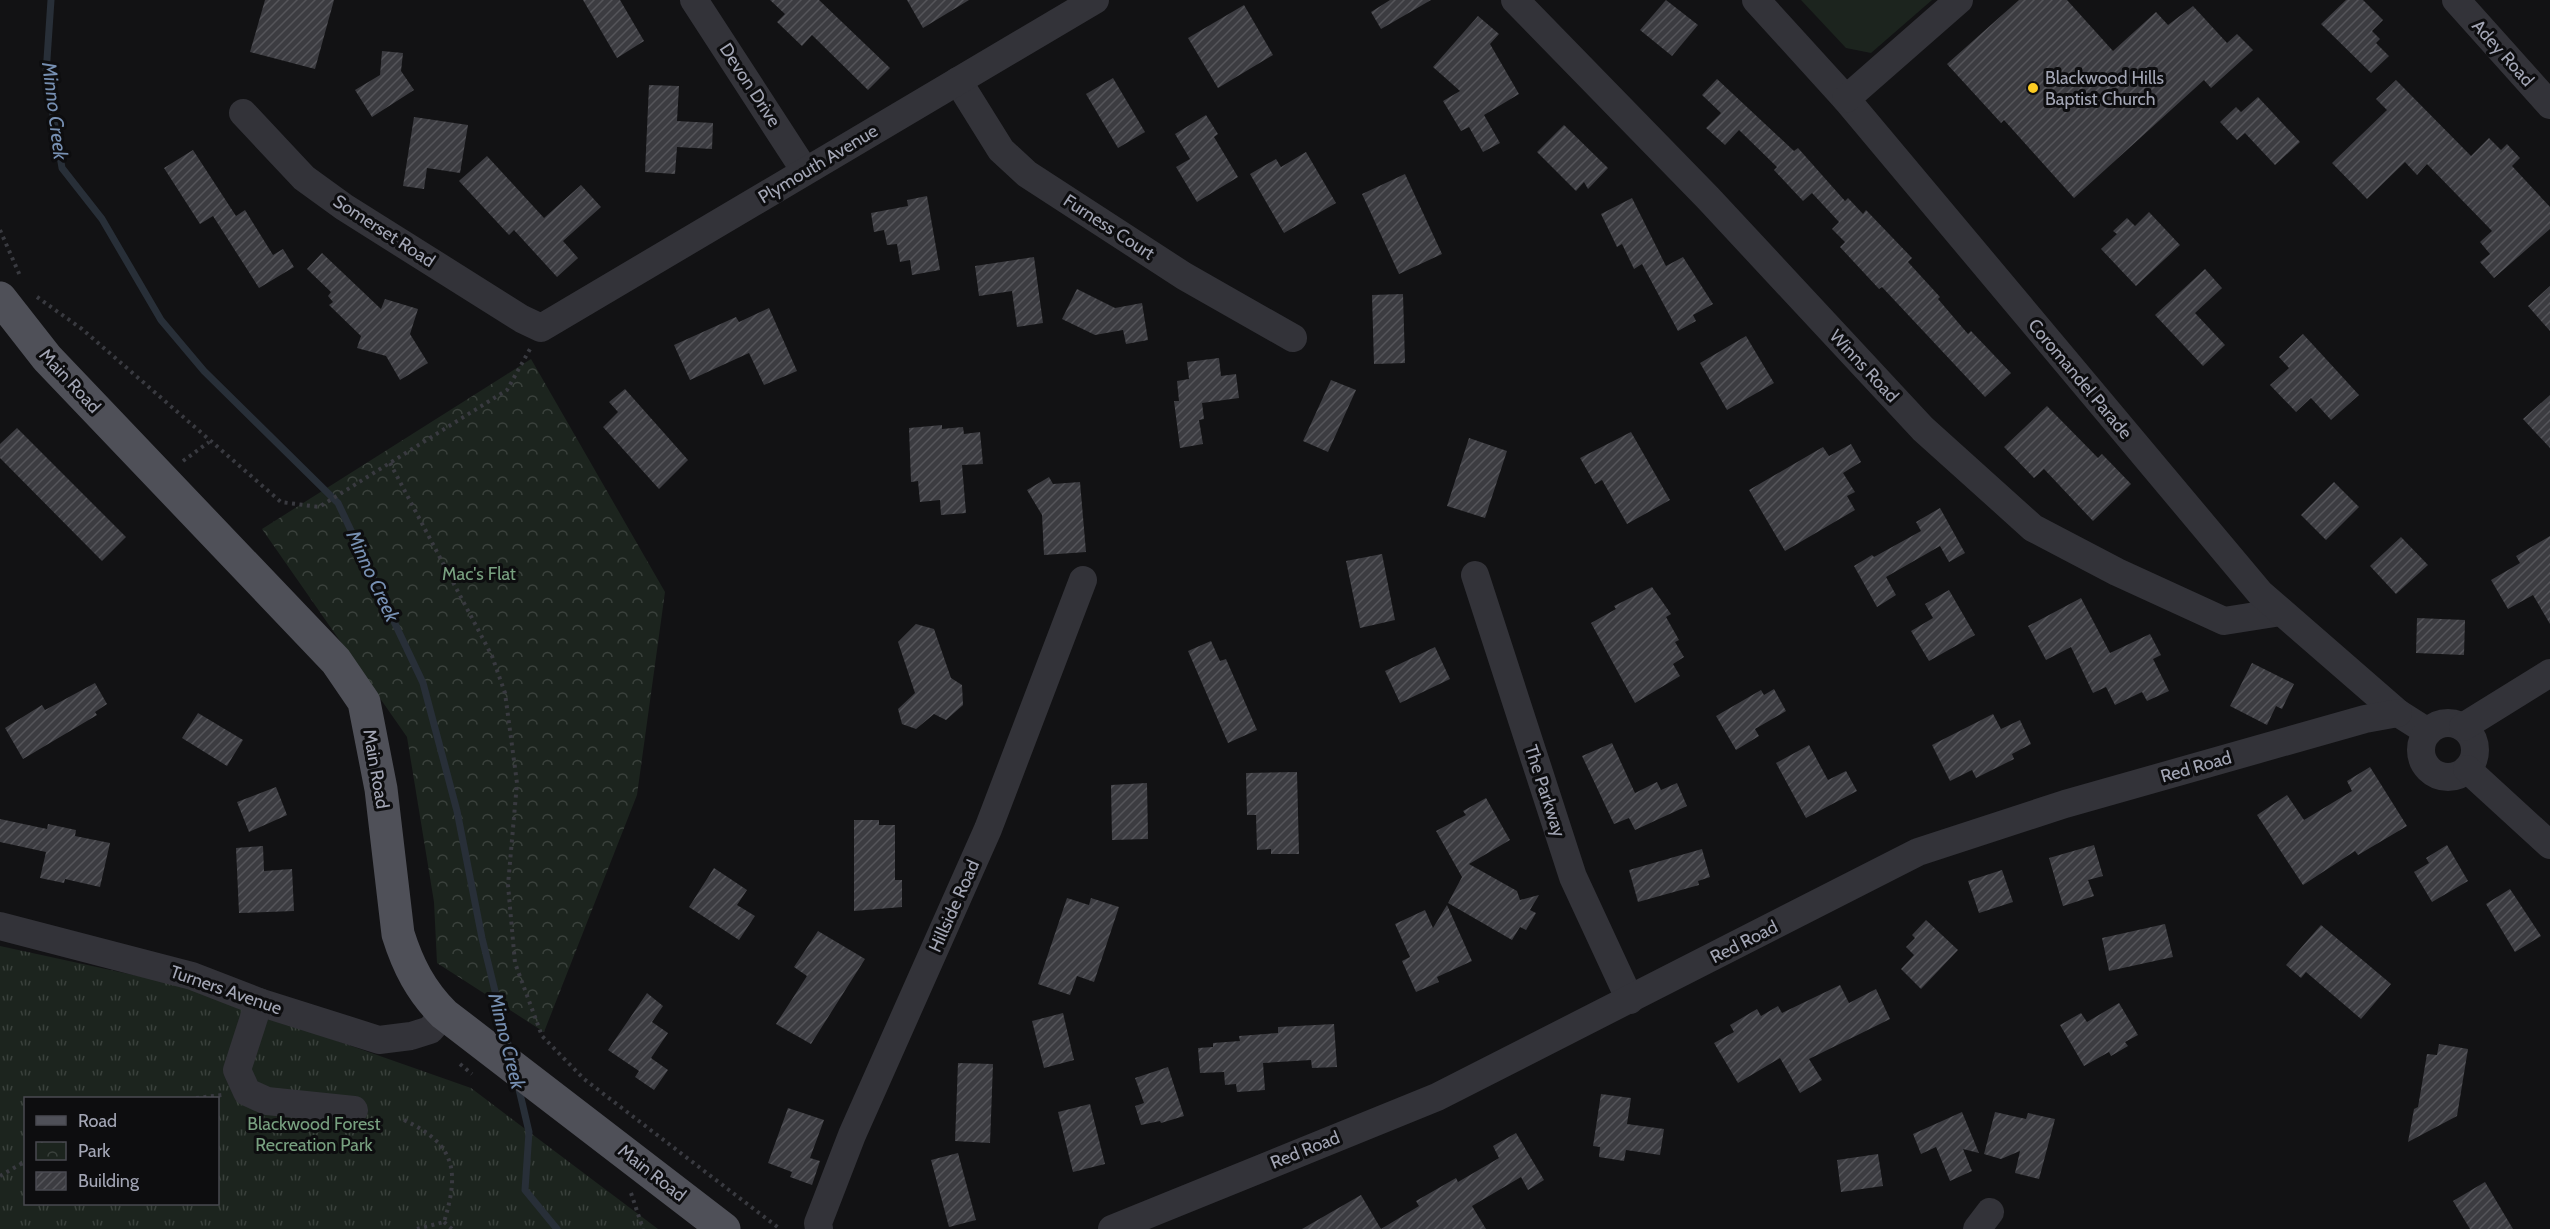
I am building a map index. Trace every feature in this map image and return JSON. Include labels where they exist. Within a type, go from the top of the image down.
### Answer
[{"type":"main road","name":"Main Road","points":[[11,289],[47,358],[336,661],[364,702],[381,789],[398,934],[404,956],[426,995],[437,1022],[488,1066],[530,1080],[724,1229]]},
{"type":"street","name":"Devon Drive","points":[[694,0],[805,171]]},
{"type":"street","name":"Plymouth Avenue","points":[[542,328],[1095,0]]},
{"type":"street","name":"Winns Road","points":[[1515,0],[1700,190],[1923,429],[2032,528],[2117,572],[2224,621],[2281,612]]},
{"type":"street","name":"Coromandel Parade","points":[[1756,0],[1846,99],[2260,593],[2397,713],[2428,732]]},
{"type":"street","points":[[1846,99],[1959,0]]},
{"type":"street","name":"Adey Road","points":[[2456,0],[2550,105]]},
{"type":"street","name":"Furness Court","points":[[958,81],[1001,150],[1027,174],[1184,276],[1293,338]]},
{"type":"street","name":"Somerset Road","points":[[243,113],[304,177],[344,207],[522,319],[542,328]]},
{"type":"street","name":"The Parkway","points":[[1475,576],[1574,877],[1630,1000]]},
{"type":"street","name":"Hillside Road","points":[[819,1229],[818,1223],[852,1135],[988,830],[1083,580]]},
{"type":"street","points":[[2246,619],[2260,593]]},
{"type":"street","points":[[2463,727],[2550,673]]},
{"type":"street","name":"Red Road","points":[[1112,1229],[1437,1097],[1918,852],[2065,804],[2365,719],[2397,713]]},
{"type":"street","points":[[2445,723],[2463,727],[2469,732],[2475,747],[2472,763],[2467,769],[2451,777],[2433,773],[2426,766],[2421,749],[2428,732],[2445,723]]},
{"type":"street","points":[[2467,769],[2550,844]]},
{"type":"street","name":"Turners Avenue","points":[[0,926],[192,976],[259,1002],[379,1040],[411,1036],[437,1022]]},
{"type":"street","points":[[259,1002],[237,1070],[247,1092],[267,1101],[354,1110]]},
{"type":"path","points":[[0,230],[11,289]]},
{"type":"path","points":[[35,296],[82,329],[281,502],[319,507],[507,390],[542,328]]},
{"type":"path","points":[[390,463],[492,656],[505,693],[517,783],[508,885],[515,963],[542,1036],[584,1079],[780,1229]]},
{"type":"path","points":[[437,1022],[464,1069],[488,1066]]},
{"type":"path","points":[[404,1120],[428,1131],[452,1161],[453,1195],[444,1229]]},
{"type":"path","points":[[0,1176],[24,1162]]},
{"type":"path","points":[[417,1229],[444,1222]]},
{"type":"path","points":[[444,1222],[452,1229]]},
{"type":"green space","points":[[1801,0],[1932,0],[1871,53],[1846,48]]},
{"type":"green space","name":"Mac's Flat","points":[[531,359],[665,592],[637,795],[544,1032],[437,963],[434,902],[407,737],[262,529]]},
{"type":"green space","name":"Blackwood Forest Recreation Park","points":[[0,946],[175,984],[471,1088],[658,1229],[0,1229]]},
{"type":"building","points":[[265,0],[334,0],[315,69],[250,52]]},
{"type":"building","points":[[583,0],[620,0],[644,41],[617,58]]},
{"type":"building","points":[[770,0],[819,0],[890,68],[868,90],[812,35],[802,46],[777,22],[785,14]]},
{"type":"building","points":[[907,0],[969,0],[923,28]]},
{"type":"building","points":[[1390,0],[1431,0],[1381,29],[1371,12]]},
{"type":"building","points":[[1666,0],[1698,25],[1672,56],[1640,30]]},
{"type":"building","points":[[2019,0],[2067,0],[2113,51],[2156,12],[2168,25],[2193,6],[2227,43],[2237,34],[2253,50],[2211,88],[2204,80],[2074,198],[2004,120],[2001,123],[1947,64]]},
{"type":"building","points":[[2346,0],[2363,0],[2383,20],[2372,31],[2380,39],[2376,43],[2389,56],[2371,73],[2321,24]]},
{"type":"building","points":[[1244,5],[1273,55],[1218,88],[1188,38]]},
{"type":"building","points":[[1478,16],[1499,34],[1490,44],[1519,94],[1484,115],[1500,143],[1483,152],[1469,127],[1461,131],[1443,101],[1460,91],[1433,67]]},
{"type":"building","points":[[382,51],[403,53],[401,71],[414,90],[372,117],[355,90],[380,75]]},
{"type":"building","points":[[1113,78],[1145,132],[1118,148],[1086,94]]},
{"type":"building","points":[[1717,79],[1794,151],[1798,148],[1845,201],[1848,198],[1863,214],[1866,210],[1912,258],[1908,262],[1940,297],[1938,299],[1968,334],[1971,331],[2011,373],[1985,397],[1882,287],[1879,289],[1840,247],[1845,242],[1832,229],[1839,222],[1812,193],[1803,201],[1774,170],[1777,167],[1739,130],[1725,145],[1706,128],[1721,113],[1702,95]]},
{"type":"building","points":[[2396,80],[2471,156],[2489,138],[2501,150],[2507,144],[2520,158],[2512,166],[2550,207],[2550,229],[2494,278],[2480,262],[2490,254],[2480,242],[2492,231],[2427,164],[2417,175],[2405,162],[2367,199],[2332,163],[2387,110],[2376,99]]},
{"type":"building","points":[[649,85],[679,86],[677,121],[713,123],[712,149],[677,147],[675,174],[645,172]]},
{"type":"building","points":[[2258,97],[2300,142],[2275,165],[2245,133],[2237,140],[2220,122],[2236,107],[2241,112]]},
{"type":"building","points":[[1206,115],[1218,134],[1214,137],[1238,177],[1197,202],[1176,167],[1190,159],[1175,134]]},
{"type":"building","points":[[414,117],[468,125],[460,173],[427,168],[424,189],[403,186]]},
{"type":"building","points":[[1564,125],[1608,168],[1588,189],[1584,182],[1576,191],[1537,152]]},
{"type":"building","points":[[193,150],[236,216],[245,210],[273,255],[283,249],[294,267],[259,288],[213,216],[200,224],[164,168]]},
{"type":"building","points":[[1306,152],[1336,203],[1284,233],[1250,174],[1276,159],[1281,167]]},
{"type":"building","points":[[487,156],[544,218],[581,185],[601,207],[563,241],[578,258],[557,277],[514,230],[509,235],[459,181]]},
{"type":"building","points":[[1405,174],[1442,254],[1399,274],[1362,194]]},
{"type":"building","points":[[927,196],[940,270],[912,275],[910,260],[900,262],[897,244],[887,245],[884,230],[874,232],[871,213],[908,206],[907,200]]},
{"type":"building","points":[[1632,198],[1666,266],[1683,257],[1713,304],[1693,315],[1696,321],[1678,331],[1642,264],[1634,269],[1622,244],[1617,247],[1601,214]]},
{"type":"building","points":[[2149,212],[2180,245],[2136,286],[2101,249],[2117,234],[2113,231],[2127,218],[2135,226]]},
{"type":"building","points":[[322,253],[381,309],[385,299],[418,309],[410,334],[428,363],[400,380],[386,356],[357,348],[361,336],[329,305],[333,302],[328,296],[331,292],[307,269]]},
{"type":"building","points":[[1034,257],[1043,323],[1017,327],[1012,291],[979,296],[975,266]]},
{"type":"building","points":[[2205,269],[2222,288],[2195,313],[2225,345],[2203,366],[2155,315]]},
{"type":"building","points":[[2550,286],[2550,331],[2528,306]]},
{"type":"building","points":[[1077,289],[1115,308],[1142,303],[1148,340],[1126,344],[1123,330],[1095,335],[1062,319]]},
{"type":"building","points":[[1403,294],[1405,363],[1374,364],[1372,295]]},
{"type":"building","points":[[769,308],[797,371],[764,385],[749,353],[690,380],[674,345],[736,317],[739,322]]},
{"type":"building","points":[[2303,334],[2359,395],[2331,420],[2311,398],[2296,412],[2270,385],[2289,368],[2279,357]]},
{"type":"building","points":[[1746,336],[1774,383],[1727,410],[1700,363]]},
{"type":"building","points":[[1219,358],[1221,376],[1236,374],[1239,398],[1202,403],[1204,419],[1199,420],[1203,444],[1180,448],[1174,401],[1179,401],[1177,381],[1189,379],[1187,362]]},
{"type":"building","points":[[1331,380],[1356,390],[1328,452],[1303,441]]},
{"type":"building","points":[[625,389],[688,460],[659,489],[603,427],[618,412],[609,402]]},
{"type":"building","points":[[2550,395],[2550,448],[2523,419]]},
{"type":"building","points":[[2047,406],[2098,458],[2102,454],[2131,484],[2093,521],[2044,469],[2034,478],[2004,447]]},
{"type":"building","points":[[942,425],[942,429],[963,427],[964,434],[980,432],[983,464],[962,465],[966,513],[941,515],[940,500],[920,502],[918,481],[911,482],[909,428]]},
{"type":"building","points":[[17,428],[126,537],[102,561],[0,458],[0,444]]},
{"type":"building","points":[[1631,432],[1670,500],[1627,524],[1602,480],[1595,484],[1580,458]]},
{"type":"building","points":[[1469,438],[1507,451],[1485,518],[1447,506]]},
{"type":"building","points":[[1851,444],[1861,462],[1843,473],[1855,492],[1847,496],[1855,510],[1785,551],[1749,490],[1823,447],[1829,456]]},
{"type":"building","points":[[1049,477],[1053,484],[1080,482],[1086,552],[1044,555],[1042,515],[1027,490]]},
{"type":"building","points":[[2334,482],[2359,507],[2326,540],[2301,515]]},
{"type":"building","points":[[1940,508],[1965,553],[1949,562],[1940,546],[1886,577],[1896,595],[1877,607],[1854,566],[1921,531],[1916,522]]},
{"type":"building","points":[[2550,536],[2550,624],[2533,595],[2508,609],[2491,580],[2520,563],[2516,556]]},
{"type":"building","points":[[2401,537],[2428,565],[2396,594],[2370,566]]},
{"type":"building","points":[[1382,554],[1395,620],[1360,628],[1346,561]]},
{"type":"building","points":[[1652,587],[1671,614],[1666,617],[1679,640],[1675,642],[1684,657],[1673,664],[1680,676],[1635,703],[1591,623],[1616,609],[1614,606]]},
{"type":"building","points":[[1949,590],[1975,635],[1929,661],[1911,631],[1933,618],[1925,604]]},
{"type":"building","points":[[2081,598],[2110,653],[2150,634],[2161,655],[2153,659],[2169,691],[2147,701],[2142,692],[2115,705],[2106,687],[2093,693],[2071,647],[2046,660],[2028,626]]},
{"type":"building","points":[[2417,618],[2465,620],[2464,655],[2416,653]]},
{"type":"building","points":[[916,624],[934,629],[951,678],[962,685],[963,705],[946,720],[934,714],[916,729],[902,724],[898,709],[915,693],[898,642]]},
{"type":"building","points":[[1211,641],[1220,661],[1226,659],[1257,730],[1228,743],[1188,651]]},
{"type":"building","points":[[1435,647],[1450,679],[1400,703],[1385,671]]},
{"type":"building","points":[[2252,663],[2294,684],[2282,709],[2276,706],[2267,725],[2230,706]]},
{"type":"building","points":[[95,683],[107,704],[95,712],[97,715],[23,759],[5,728],[42,705],[45,710]]},
{"type":"building","points":[[1774,689],[1786,711],[1755,729],[1759,736],[1736,750],[1716,716],[1761,690],[1764,695]]},
{"type":"building","points":[[198,713],[243,740],[227,766],[182,738]]},
{"type":"building","points":[[1993,714],[2001,729],[2020,720],[2031,744],[2012,754],[2014,759],[1976,778],[1972,770],[1950,781],[1932,745]]},
{"type":"building","points":[[1612,743],[1635,793],[1657,782],[1661,790],[1677,783],[1687,806],[1635,830],[1629,818],[1614,824],[1582,756]]},
{"type":"building","points":[[1809,745],[1828,780],[1846,771],[1857,791],[1806,818],[1776,763]]},
{"type":"building","points":[[2370,767],[2407,826],[2358,855],[2355,851],[2303,885],[2257,815],[2287,795],[2304,820],[2352,791],[2347,781]]},
{"type":"building","points":[[1297,772],[1299,854],[1271,854],[1271,849],[1257,850],[1256,815],[1247,815],[1246,773]]},
{"type":"building","points":[[1147,783],[1148,839],[1112,840],[1111,785]]},
{"type":"building","points":[[276,787],[287,815],[249,832],[237,802]]},
{"type":"building","points":[[1486,798],[1510,840],[1469,864],[1517,891],[1520,900],[1539,895],[1530,910],[1536,913],[1526,930],[1520,927],[1512,940],[1448,903],[1462,877],[1436,831],[1466,815],[1463,811]]},
{"type":"building","points":[[0,819],[47,829],[48,824],[76,830],[75,836],[110,843],[100,887],[65,879],[64,883],[40,878],[46,852],[0,842]]},
{"type":"building","points":[[854,820],[879,820],[879,825],[895,825],[895,880],[902,880],[902,907],[854,911]]},
{"type":"building","points":[[2094,845],[2103,876],[2088,880],[2094,896],[2063,906],[2049,858]]},
{"type":"building","points":[[2447,845],[2468,881],[2432,902],[2414,872],[2429,863],[2426,858]]},
{"type":"building","points":[[263,846],[264,871],[292,869],[294,911],[239,913],[236,848]]},
{"type":"building","points":[[1702,849],[1710,877],[1698,881],[1699,885],[1638,902],[1629,870]]},
{"type":"building","points":[[714,868],[747,890],[737,905],[755,916],[739,940],[689,907]]},
{"type":"building","points":[[2002,870],[2013,902],[1979,913],[1968,881]]},
{"type":"building","points":[[2510,889],[2541,936],[2515,952],[2486,904]]},
{"type":"building","points":[[1067,898],[1089,905],[1091,898],[1119,907],[1094,982],[1077,976],[1070,995],[1038,984]]},
{"type":"building","points":[[1447,905],[1472,961],[1437,977],[1439,982],[1416,992],[1402,961],[1410,957],[1395,924],[1425,910],[1433,928]]},
{"type":"building","points":[[1926,920],[1958,950],[1921,989],[1901,969],[1914,955],[1906,947],[1915,938],[1912,935]]},
{"type":"building","points":[[2165,924],[2173,957],[2109,971],[2102,938]]},
{"type":"building","points":[[2321,925],[2391,984],[2361,1019],[2306,972],[2301,978],[2286,965]]},
{"type":"building","points":[[818,931],[865,959],[811,1044],[776,1024],[807,976],[794,967]]},
{"type":"building","points":[[1840,985],[1849,1003],[1876,989],[1890,1019],[1809,1059],[1822,1080],[1800,1093],[1780,1058],[1738,1083],[1714,1043],[1734,1032],[1730,1025],[1757,1009],[1761,1016],[1778,1006],[1782,1013]]},
{"type":"building","points":[[647,993],[663,1006],[652,1022],[668,1033],[651,1058],[668,1070],[654,1090],[635,1077],[639,1071],[608,1050]]},
{"type":"building","points":[[2119,1003],[2138,1035],[2125,1042],[2128,1046],[2111,1056],[2109,1052],[2084,1066],[2060,1025],[2081,1013],[2087,1022]]},
{"type":"building","points":[[1063,1013],[1074,1060],[1044,1068],[1032,1021]]},
{"type":"building","points":[[1334,1024],[1337,1067],[1312,1068],[1311,1060],[1263,1063],[1265,1090],[1237,1092],[1236,1084],[1225,1085],[1224,1072],[1200,1073],[1198,1048],[1213,1047],[1213,1043],[1240,1041],[1239,1036],[1278,1033],[1278,1027]]},
{"type":"building","points":[[2439,1044],[2468,1049],[2457,1116],[2408,1142],[2414,1109],[2418,1107],[2427,1054],[2437,1055]]},
{"type":"building","points":[[958,1063],[993,1064],[990,1143],[955,1141]]},
{"type":"building","points":[[1168,1067],[1184,1116],[1161,1123],[1160,1121],[1141,1125],[1135,1106],[1144,1103],[1135,1078]]},
{"type":"building","points":[[1601,1094],[1631,1098],[1627,1124],[1664,1129],[1660,1155],[1626,1150],[1624,1161],[1599,1157],[1600,1147],[1593,1146]]},
{"type":"building","points":[[1090,1104],[1105,1164],[1073,1172],[1058,1112]]},
{"type":"building","points":[[788,1108],[824,1120],[810,1158],[820,1161],[812,1185],[790,1177],[792,1172],[768,1163]]},
{"type":"building","points":[[1962,1112],[1979,1153],[1963,1149],[1972,1171],[1950,1181],[1936,1147],[1921,1154],[1913,1134]]},
{"type":"building","points":[[1995,1112],[2026,1119],[2028,1113],[2055,1119],[2039,1179],[2015,1173],[2020,1151],[2001,1159],[1984,1154]]},
{"type":"building","points":[[1516,1133],[1544,1180],[1528,1190],[1521,1177],[1472,1206],[1486,1229],[1381,1229],[1419,1206],[1416,1201],[1456,1178],[1458,1182],[1499,1158],[1493,1146]]},
{"type":"building","points":[[958,1153],[976,1220],[949,1227],[931,1160]]},
{"type":"building","points":[[1878,1154],[1883,1186],[1841,1192],[1837,1160]]},
{"type":"building","points":[[2485,1182],[2513,1229],[2470,1229],[2453,1201]]},
{"type":"building","points":[[1361,1195],[1381,1229],[1302,1229]]},
{"type":"waterway","name":"Minno Creek","points":[[51,0],[46,74],[62,168],[102,219],[161,320],[204,371],[338,503],[423,683],[457,811],[482,938],[509,1048]]},
{"type":"waterway","name":"Minno Creek","points":[[518,1085],[529,1132],[525,1190],[557,1229]]},
{"type":"place","name":"Blackwood Hills Baptist Church","points":[[2033,88]]}]
